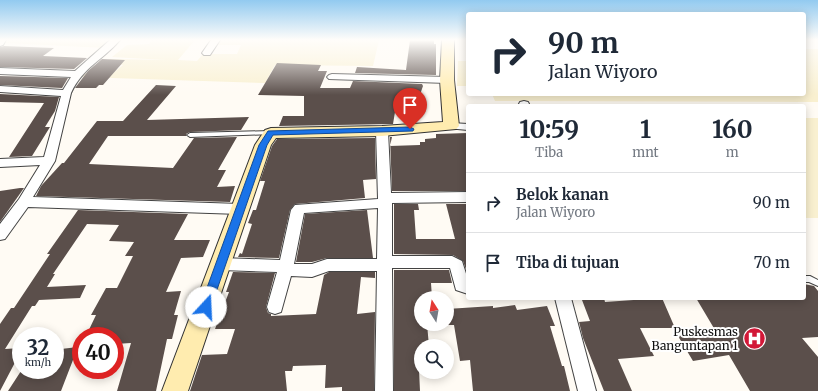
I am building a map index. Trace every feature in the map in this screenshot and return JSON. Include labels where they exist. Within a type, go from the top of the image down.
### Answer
[{"type":"street","points":[[0,234],[24,202],[49,161],[64,103],[65,93],[77,74],[95,58]]},
{"type":"street","points":[[175,391],[263,145],[271,133],[382,131],[460,126],[447,80],[448,58]]},
{"type":"street","points":[[0,70],[77,74]]},
{"type":"street","points":[[332,77],[447,80]]},
{"type":"street","points":[[0,89],[65,93]]},
{"type":"street","points":[[382,131],[385,200],[384,391]]},
{"type":"street","points":[[0,163],[49,161]]},
{"type":"street","points":[[275,307],[286,268],[298,210],[385,200],[466,197]]},
{"type":"street","points":[[24,202],[240,209]]},
{"type":"street","points":[[221,264],[316,271],[327,265],[455,262],[457,264],[461,286],[466,287]]},
{"type":"street","points":[[564,300],[587,391]]},
{"type":"lane","points":[[190,134],[271,133]]},
{"type":"lane","points":[[806,279],[810,279],[818,283]]},
{"type":"shaded area","points":[[134,58],[179,58],[178,60],[197,61],[199,58],[375,58],[373,66],[275,65],[265,83],[82,77],[85,73],[112,74],[123,65],[104,63],[110,59],[166,60]]},
{"type":"shaded area","points":[[806,58],[818,58],[818,102],[495,101],[493,96],[806,96]]},
{"type":"shaded area","points":[[458,61],[466,61],[466,86],[457,86]]},
{"type":"shaded area","points":[[806,118],[818,118],[818,218],[806,218]]},
{"type":"building","points":[[0,58],[87,58],[74,69],[0,67]]},
{"type":"building","points":[[408,58],[436,58],[436,75],[355,73],[357,67],[406,70]]},
{"type":"building","points":[[102,59],[125,60],[103,85],[99,85],[96,88],[75,88],[88,71]]},
{"type":"building","points":[[277,63],[321,65],[318,71],[327,71],[320,88],[350,88],[353,81],[422,84],[423,86],[416,106],[410,105],[410,113],[395,112],[393,124],[279,126],[283,116],[304,116],[304,96],[258,95]]},
{"type":"building","points":[[0,76],[68,78],[62,88],[0,85]]},
{"type":"building","points":[[156,85],[176,86],[147,120],[249,117],[241,130],[190,132],[186,134],[186,136],[108,136],[89,164],[173,168],[194,138],[237,137],[218,170],[226,170],[217,187],[235,186],[230,202],[36,196],[41,186],[62,163],[64,163],[97,121],[123,121]]},
{"type":"building","points":[[0,94],[59,97],[55,111],[45,127],[50,127],[32,156],[9,157],[44,103],[0,102]]},
{"type":"building","points":[[466,133],[466,191],[392,191],[390,146],[420,145],[420,142],[425,142],[425,139],[436,138],[436,134]]},
{"type":"building","points":[[375,138],[376,179],[363,180],[365,198],[295,204],[290,210],[279,258],[238,257],[240,253],[242,254],[252,224],[248,223],[253,210],[256,210],[265,181],[260,181],[272,146],[277,139]]},
{"type":"building","points":[[24,188],[0,222],[0,191]]},
{"type":"building","points":[[394,204],[418,204],[419,210],[414,210],[416,239],[455,239],[446,204],[466,204],[466,269],[463,261],[453,255],[394,254]]},
{"type":"building","points":[[78,210],[188,214],[174,240],[210,240],[203,257],[181,258],[166,292],[181,291],[174,315],[178,315],[172,339],[167,339],[156,391],[117,391],[120,379],[124,379],[124,367],[131,343],[124,343],[124,327],[90,327],[96,315],[91,315],[106,288],[117,288],[133,256],[125,256],[134,242],[109,241],[119,225],[87,224],[53,274],[55,274],[47,287],[86,285],[80,298],[39,300],[35,306],[32,306],[19,327],[12,327],[12,338],[5,349],[12,349],[12,368],[0,391],[0,324],[11,308],[14,308],[50,254],[47,254]]},
{"type":"building","points":[[367,210],[373,258],[327,258],[312,262],[296,262],[305,214]]},
{"type":"building","points":[[394,270],[449,270],[452,283],[431,283],[432,291],[414,291],[414,331],[428,331],[428,339],[414,339],[414,379],[419,379],[420,391],[394,391]]},
{"type":"building","points":[[233,272],[275,273],[266,307],[271,316],[316,314],[324,275],[329,272],[375,272],[375,278],[361,277],[357,314],[375,312],[374,391],[342,391],[342,387],[325,388],[326,365],[293,366],[292,371],[285,371],[287,391],[190,391],[202,355],[227,354],[235,329],[215,329],[229,292],[226,292]]},
{"type":"building","name":"Puskesmas Banguntapan 1","points":[[806,284],[814,286],[818,291],[818,337],[802,338],[818,357],[818,391],[750,391],[729,355],[693,361],[678,336],[715,330],[697,300],[806,300]]},
{"type":"building","points":[[582,300],[604,300],[605,302],[663,300],[675,328],[640,328],[654,356],[618,359],[632,391],[604,391],[583,338],[579,322],[590,321]]},
{"type":"building","points":[[515,305],[517,310],[547,306],[555,326],[550,326],[562,366],[564,366],[570,391],[473,391],[470,360],[460,361],[454,325],[454,309],[493,306],[493,308]]},
{"type":"building","points":[[72,348],[72,363],[61,391],[8,391],[16,379],[64,379],[64,349]]},
{"type":"place","name":"Puskesmas Banguntapan 1","points":[[754,339]]},
{"type":"route","points":[[206,307],[263,145],[271,133],[410,129]]}]
